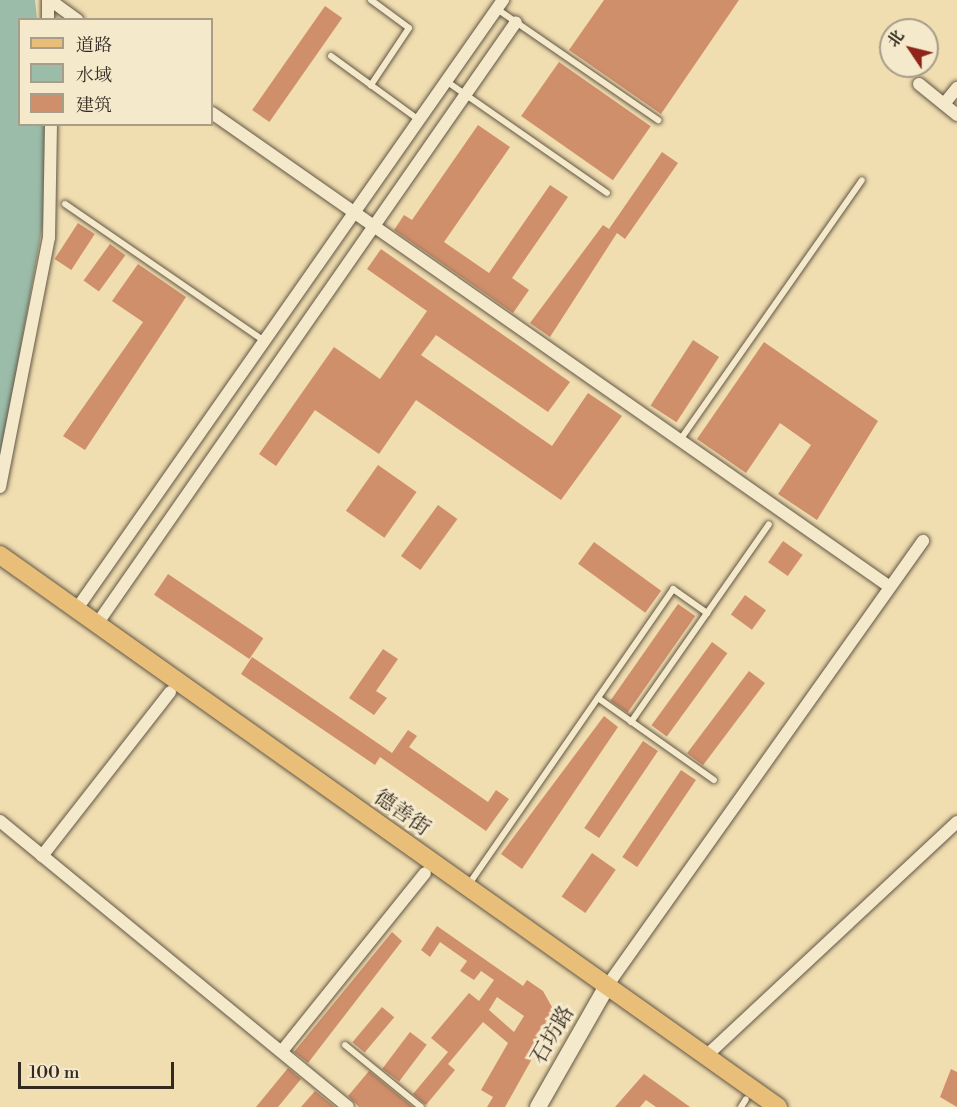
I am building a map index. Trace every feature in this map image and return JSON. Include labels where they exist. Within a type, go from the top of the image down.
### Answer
[{"type":"main road","name":"德善街","points":[[0,555],[466,887],[747,1104]]},
{"type":"main road","name":"德善街","points":[[0,571],[425,873],[706,1056],[778,1107]]},
{"type":"street","points":[[48,18],[49,0]]},
{"type":"street","points":[[49,0],[75,18]]},
{"type":"street","points":[[76,610],[500,4]]},
{"type":"street","points":[[97,624],[372,225],[516,22]]},
{"type":"street","points":[[919,84],[957,115]]},
{"type":"street","points":[[944,104],[957,88]]},
{"type":"street","points":[[213,114],[890,587]]},
{"type":"street","points":[[0,487],[49,238],[51,126]]},
{"type":"street","points":[[603,991],[923,541]]},
{"type":"street","points":[[42,856],[171,692]]},
{"type":"street","points":[[0,821],[348,1107]]},
{"type":"street","points":[[706,1056],[957,822]]},
{"type":"street","points":[[282,1051],[425,873]]},
{"type":"street","name":"石坊路","points":[[538,1107],[603,991]]},
{"type":"lane","points":[[371,0],[410,28],[372,85]]},
{"type":"lane","points":[[500,4],[516,22],[658,120]]},
{"type":"lane","points":[[331,56],[419,120]]},
{"type":"lane","points":[[446,81],[608,193]]},
{"type":"lane","points":[[680,440],[862,180]]},
{"type":"lane","points":[[65,204],[264,341]]},
{"type":"lane","points":[[631,722],[769,524]]},
{"type":"lane","points":[[466,887],[673,590],[707,613]]},
{"type":"lane","points":[[598,698],[714,780]]},
{"type":"lane","points":[[345,1045],[421,1107]]},
{"type":"water","points":[[0,0],[35,0],[37,18],[18,18],[18,126],[46,126],[50,184],[0,463]]},
{"type":"building","points":[[604,0],[739,0],[661,114],[569,50]]},
{"type":"building","points":[[325,6],[342,18],[269,122],[252,110]]},
{"type":"building","points":[[559,62],[651,126],[613,180],[521,116]]},
{"type":"building","points":[[478,125],[510,147],[444,242],[489,273],[550,185],[568,197],[512,278],[529,290],[513,313],[394,230],[404,215],[412,220]]},
{"type":"building","points":[[662,152],[678,163],[625,239],[617,233],[550,337],[530,323],[603,225],[609,229]]},
{"type":"building","points":[[78,223],[95,234],[71,270],[55,259]]},
{"type":"building","points":[[110,244],[125,255],[99,292],[84,280]]},
{"type":"building","points":[[381,249],[570,382],[548,412],[436,335],[421,355],[552,446],[588,393],[622,416],[561,500],[416,400],[379,454],[315,410],[276,466],[259,454],[334,347],[380,379],[427,311],[367,269]]},
{"type":"building","points":[[138,264],[186,297],[85,450],[63,436],[143,322],[112,301]]},
{"type":"building","points":[[693,340],[719,357],[677,422],[651,405]]},
{"type":"building","points":[[764,342],[878,421],[817,520],[778,494],[811,445],[780,423],[746,473],[697,439]]},
{"type":"building","points":[[378,465],[417,492],[384,538],[346,511]]},
{"type":"building","points":[[438,505],[457,519],[420,570],[401,556]]},
{"type":"building","points":[[783,541],[803,555],[788,576],[768,562]]},
{"type":"building","points":[[594,542],[661,591],[645,613],[578,564]]},
{"type":"building","points":[[168,574],[263,638],[249,659],[154,595]]},
{"type":"building","points":[[745,595],[766,610],[752,630],[731,614]]},
{"type":"building","points":[[678,604],[695,616],[628,713],[610,701]]},
{"type":"building","points":[[712,642],[727,653],[667,736],[651,725]]},
{"type":"building","points":[[383,649],[398,659],[376,691],[387,698],[374,715],[349,698]]},
{"type":"building","points":[[252,657],[392,753],[408,730],[417,736],[409,747],[488,802],[496,790],[509,799],[486,831],[380,757],[375,765],[241,674]]},
{"type":"building","points":[[749,671],[765,683],[703,765],[687,753]]},
{"type":"building","points":[[604,716],[618,727],[522,869],[501,854]]},
{"type":"building","points":[[643,741],[658,751],[599,838],[584,828]]},
{"type":"building","points":[[681,770],[696,780],[637,867],[622,857]]},
{"type":"building","points":[[592,853],[616,870],[585,913],[562,896]]},
{"type":"building","points":[[437,926],[523,986],[527,980],[543,991],[552,1007],[552,1023],[505,1107],[487,1107],[493,1097],[481,1090],[508,1043],[483,1022],[448,1064],[455,1070],[426,1105],[413,1094],[448,1052],[431,1038],[469,993],[479,1001],[494,980],[481,971],[474,980],[460,971],[467,961],[440,942],[430,957],[421,950]],"holes":[[[497,997],[524,1016],[514,1032],[489,1010]]]},
{"type":"building","points":[[392,932],[402,941],[308,1063],[294,1052]]},
{"type":"building","points":[[382,1007],[394,1017],[365,1053],[352,1042]]},
{"type":"building","points":[[410,1032],[427,1045],[399,1081],[382,1069]]},
{"type":"building","points":[[288,1068],[301,1079],[278,1107],[256,1107]]},
{"type":"building","points":[[951,1069],[957,1072],[957,1107],[940,1097]]},
{"type":"building","points":[[369,1071],[413,1107],[359,1107],[348,1096]]},
{"type":"building","points":[[644,1074],[690,1107],[656,1107],[646,1100],[640,1107],[615,1107]]},
{"type":"building","points":[[315,1091],[335,1107],[301,1107]]}]
